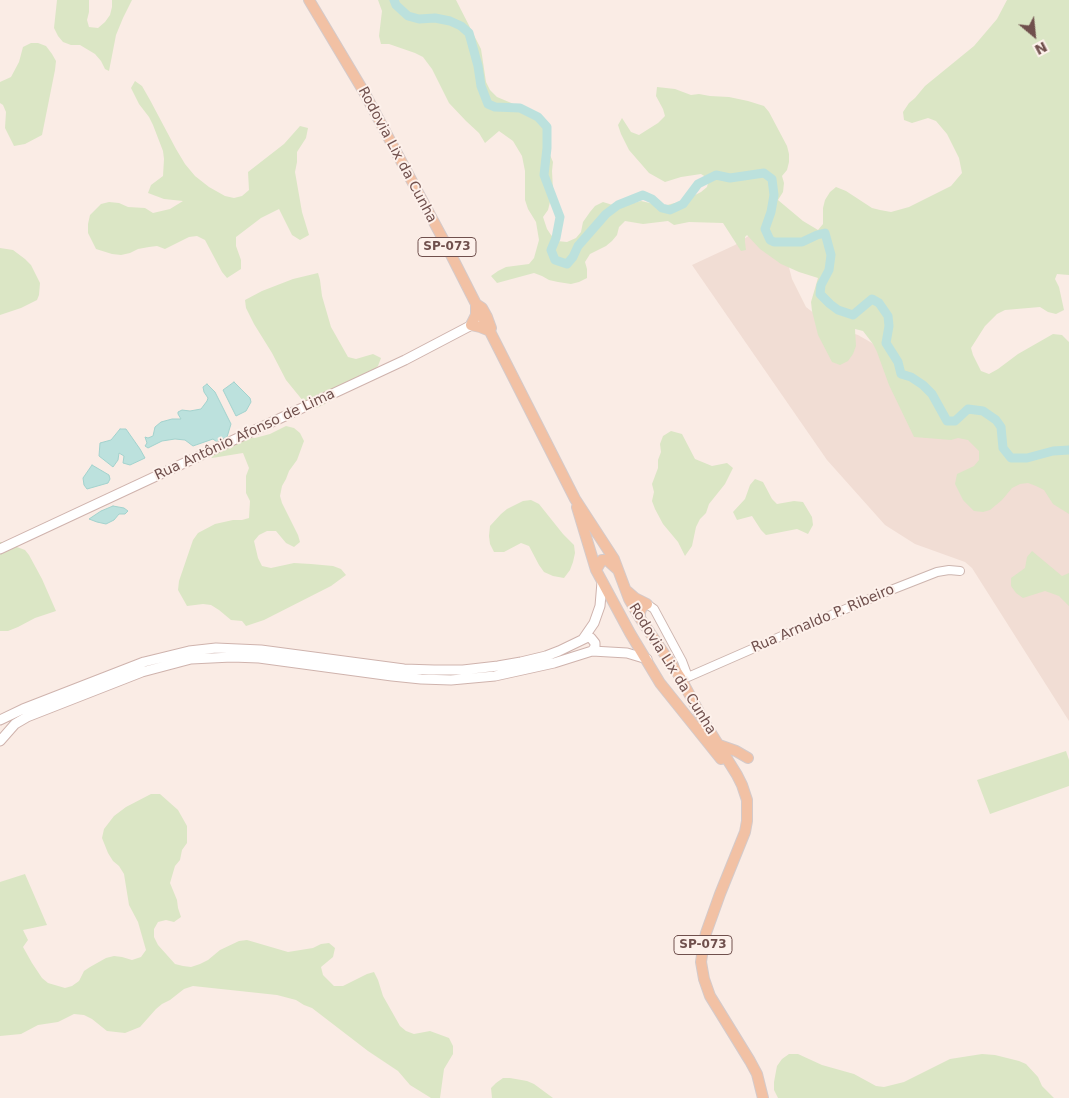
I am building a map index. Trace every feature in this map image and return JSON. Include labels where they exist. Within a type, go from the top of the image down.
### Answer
[{"type":"main road","name":"Rodovia Lix da Cunha","points":[[309,0],[364,92],[443,238],[476,304],[482,308],[491,328],[490,331],[575,499],[614,559],[629,599],[680,676],[742,785],[747,800],[745,832],[706,933],[701,962],[710,996],[757,1074],[763,1098]]},
{"type":"main road","points":[[476,304],[476,316],[471,325],[490,331]]},
{"type":"main road","name":"Rua Antônio Afonso de Lima","points":[[0,549],[396,364],[485,318]]},
{"type":"main road","name":"Rodovia Lix da Cunha","points":[[575,499],[596,570],[660,684],[742,785]]},
{"type":"main road","points":[[596,570],[602,560],[607,560],[619,572]]},
{"type":"main road","points":[[584,639],[594,622],[600,606],[602,582]]},
{"type":"main road","points":[[626,590],[635,598],[647,604]]},
{"type":"main road","points":[[640,618],[642,607],[647,604]]},
{"type":"main road","points":[[0,720],[23,709],[144,662],[189,650],[246,648],[404,669],[434,670],[463,670],[498,666],[546,656],[568,648],[588,637],[593,640],[595,647],[592,651]]},
{"type":"main road","points":[[1,741],[15,724],[29,716],[142,672],[191,659],[259,658],[392,676],[451,680],[495,676],[525,670],[592,651],[627,653],[647,659]]},
{"type":"main road","points":[[660,684],[672,685],[677,679],[676,672]]},
{"type":"main road","points":[[0,730],[1,741]]},
{"type":"main road","points":[[718,745],[736,751],[748,758]]},
{"type":"street","name":"Rua Arnaldo P. Ribeiro","points":[[647,604],[654,609],[682,661],[688,677],[937,572],[960,571]]},
{"type":"shaded area","points":[[753,233],[785,252],[792,279],[806,307],[829,325],[858,335],[905,362],[1069,485],[1069,721],[972,568],[965,562],[915,544],[885,525],[827,460],[692,265],[735,245]]},
{"type":"green space","points":[[57,0],[89,0],[87,20],[89,27],[98,28],[110,15],[112,0],[132,0],[116,35],[109,71],[105,69],[95,54],[80,45],[71,45],[63,42],[58,36],[54,28]]},
{"type":"green space","points":[[378,0],[456,0],[481,49],[486,82],[490,90],[497,97],[540,115],[548,131],[550,155],[553,162],[553,190],[548,210],[543,217],[551,235],[557,241],[567,242],[576,238],[581,232],[583,222],[590,212],[595,206],[603,202],[619,207],[641,201],[663,206],[683,201],[707,187],[709,179],[701,174],[665,182],[649,173],[629,150],[621,134],[618,125],[622,118],[631,132],[639,135],[658,123],[665,116],[656,96],[657,87],[675,89],[691,95],[729,97],[764,106],[787,146],[789,154],[787,170],[782,176],[784,183],[783,192],[778,200],[803,221],[818,230],[823,224],[825,200],[836,187],[846,191],[872,208],[891,212],[909,207],[951,186],[962,173],[959,158],[947,134],[936,121],[928,118],[912,123],[904,120],[903,112],[909,103],[925,86],[974,46],[997,19],[1007,0],[1069,0],[1069,275],[1057,274],[1055,279],[1059,287],[1064,310],[1056,314],[1040,307],[1005,310],[997,314],[985,326],[971,348],[981,371],[989,374],[1018,354],[1053,334],[1062,335],[1069,342],[1069,514],[1053,504],[1044,490],[1028,483],[1012,488],[990,510],[983,512],[974,511],[963,500],[955,484],[957,474],[974,466],[979,460],[979,451],[968,440],[914,437],[889,385],[877,352],[863,331],[855,329],[856,346],[848,361],[840,365],[832,362],[818,335],[812,311],[811,302],[818,278],[781,264],[760,249],[747,235],[745,237],[746,250],[741,251],[723,223],[689,222],[674,225],[668,221],[643,224],[625,221],[619,227],[617,235],[612,241],[590,254],[585,262],[587,278],[579,282],[571,284],[558,282],[534,273],[497,283],[491,276],[498,271],[506,267],[529,264],[534,258],[539,240],[536,222],[525,200],[525,171],[522,156],[513,141],[499,131],[485,143],[479,133],[449,103],[432,69],[423,57],[389,44],[381,44],[379,36],[382,11]]},
{"type":"green space","points":[[31,43],[46,46],[56,61],[55,70],[42,135],[25,144],[14,146],[5,128],[6,112],[0,103],[0,82],[11,77],[19,62],[23,47]]},
{"type":"green space","points":[[135,81],[142,86],[185,164],[195,176],[225,196],[234,198],[242,196],[249,190],[248,172],[284,144],[300,126],[308,128],[306,138],[297,152],[295,172],[302,212],[309,235],[300,240],[292,235],[279,209],[261,218],[236,237],[241,269],[227,278],[205,240],[197,236],[189,237],[165,249],[157,246],[149,247],[121,255],[96,249],[88,233],[88,224],[90,215],[101,204],[109,202],[119,203],[128,207],[145,208],[153,213],[170,209],[183,201],[164,199],[148,193],[151,185],[163,176],[164,159],[163,151],[153,125],[131,88]]},
{"type":"green space","points":[[0,248],[13,250],[25,259],[31,265],[40,283],[37,300],[0,315]]},
{"type":"green space","points":[[318,273],[331,327],[348,357],[356,359],[373,354],[381,358],[374,370],[355,380],[325,404],[317,408],[308,407],[286,380],[254,324],[246,308],[245,300],[293,279]]},
{"type":"green space","points":[[286,426],[294,428],[300,433],[304,441],[297,460],[282,486],[280,496],[300,542],[294,547],[286,543],[276,531],[267,531],[259,535],[254,541],[258,558],[262,566],[271,568],[294,563],[333,566],[341,569],[346,575],[331,586],[264,620],[246,626],[242,621],[231,620],[211,605],[187,606],[178,590],[179,581],[193,540],[198,533],[215,524],[249,518],[250,501],[246,493],[246,476],[249,468],[243,453],[212,458],[207,452],[212,446],[229,436],[255,438],[270,434]]},
{"type":"green space","points":[[671,431],[682,434],[695,459],[712,466],[727,463],[733,468],[725,484],[700,519],[696,527],[692,546],[685,556],[678,542],[663,524],[652,501],[654,492],[652,484],[658,468],[661,452],[660,444],[663,436]]},
{"type":"green space","points":[[755,479],[763,482],[772,499],[777,504],[794,501],[803,502],[812,517],[813,525],[808,534],[797,529],[766,535],[752,516],[737,520],[733,512],[745,499],[750,485]]},
{"type":"green space","points":[[531,500],[539,504],[574,545],[573,562],[564,578],[544,572],[529,546],[521,543],[504,552],[494,552],[490,544],[490,526],[501,514],[523,501]]},
{"type":"green space","points":[[0,542],[9,542],[25,550],[42,579],[56,611],[35,618],[8,631],[0,631]]},
{"type":"green space","points":[[1032,551],[1062,576],[1069,573],[1069,606],[1059,596],[1045,591],[1023,598],[1011,586],[1011,578],[1025,568],[1027,557]]},
{"type":"green space","points":[[1066,751],[1069,760],[1069,786],[990,814],[977,780]]},
{"type":"green space","points":[[151,794],[160,794],[178,810],[187,826],[187,843],[182,850],[180,860],[175,866],[170,883],[181,917],[174,922],[166,920],[158,922],[154,929],[154,937],[158,945],[175,964],[191,967],[200,964],[220,950],[239,941],[247,940],[288,952],[329,943],[335,948],[333,957],[321,967],[323,975],[334,986],[343,986],[374,972],[383,996],[400,1026],[414,1034],[430,1031],[449,1038],[453,1046],[453,1054],[444,1069],[440,1098],[431,1098],[410,1085],[398,1071],[368,1051],[312,1008],[296,1000],[277,995],[193,986],[184,989],[162,1004],[140,1027],[125,1033],[107,1031],[92,1019],[84,1015],[74,1014],[58,1022],[38,1025],[21,1034],[0,1036],[0,882],[25,874],[47,925],[23,930],[28,940],[23,947],[42,978],[48,983],[65,988],[79,981],[84,971],[106,958],[114,956],[132,960],[141,957],[146,950],[138,922],[129,905],[124,874],[108,853],[102,838],[104,829],[114,816],[126,807]]},
{"type":"green space","points":[[789,1054],[798,1054],[822,1065],[854,1074],[876,1086],[884,1087],[904,1082],[950,1059],[982,1054],[995,1055],[1026,1064],[1038,1077],[1042,1086],[1054,1098],[778,1098],[774,1090],[777,1066]]},
{"type":"green space","points":[[503,1078],[527,1081],[553,1098],[492,1098],[491,1088]]},
{"type":"water","points":[[234,382],[250,398],[251,402],[246,411],[236,416],[223,390]]},
{"type":"water","points":[[207,384],[215,392],[231,424],[227,437],[217,442],[213,439],[193,446],[185,440],[175,439],[162,441],[148,448],[145,446],[147,443],[145,437],[153,436],[155,427],[161,422],[181,419],[178,412],[182,410],[201,409],[208,398],[203,387]]},
{"type":"water","points":[[120,429],[126,429],[145,458],[130,465],[123,463],[124,456],[119,453],[118,460],[113,467],[99,456],[100,443],[111,440]]},
{"type":"water","points":[[92,465],[109,475],[110,479],[108,483],[87,489],[83,478]]},
{"type":"water","points":[[113,506],[124,508],[128,511],[125,514],[119,514],[114,520],[106,524],[89,519],[101,511]]},
{"type":"waterway","points":[[394,0],[396,5],[408,16],[419,19],[435,18],[450,21],[461,26],[469,33],[481,86],[488,104],[495,107],[520,108],[538,117],[547,127],[544,175],[560,217],[556,238],[551,250],[555,260],[567,264],[578,246],[606,214],[618,205],[643,195],[652,199],[662,208],[670,210],[683,204],[698,184],[716,175],[730,178],[764,173],[772,179],[774,195],[765,229],[770,240],[774,242],[802,242],[825,233],[831,255],[829,270],[821,285],[820,294],[838,310],[853,315],[872,299],[879,303],[888,316],[889,326],[886,343],[898,362],[901,374],[911,377],[932,394],[947,421],[955,421],[968,409],[983,411],[996,420],[1001,427],[1003,448],[1011,458],[1027,458],[1053,451],[1069,450]]}]
